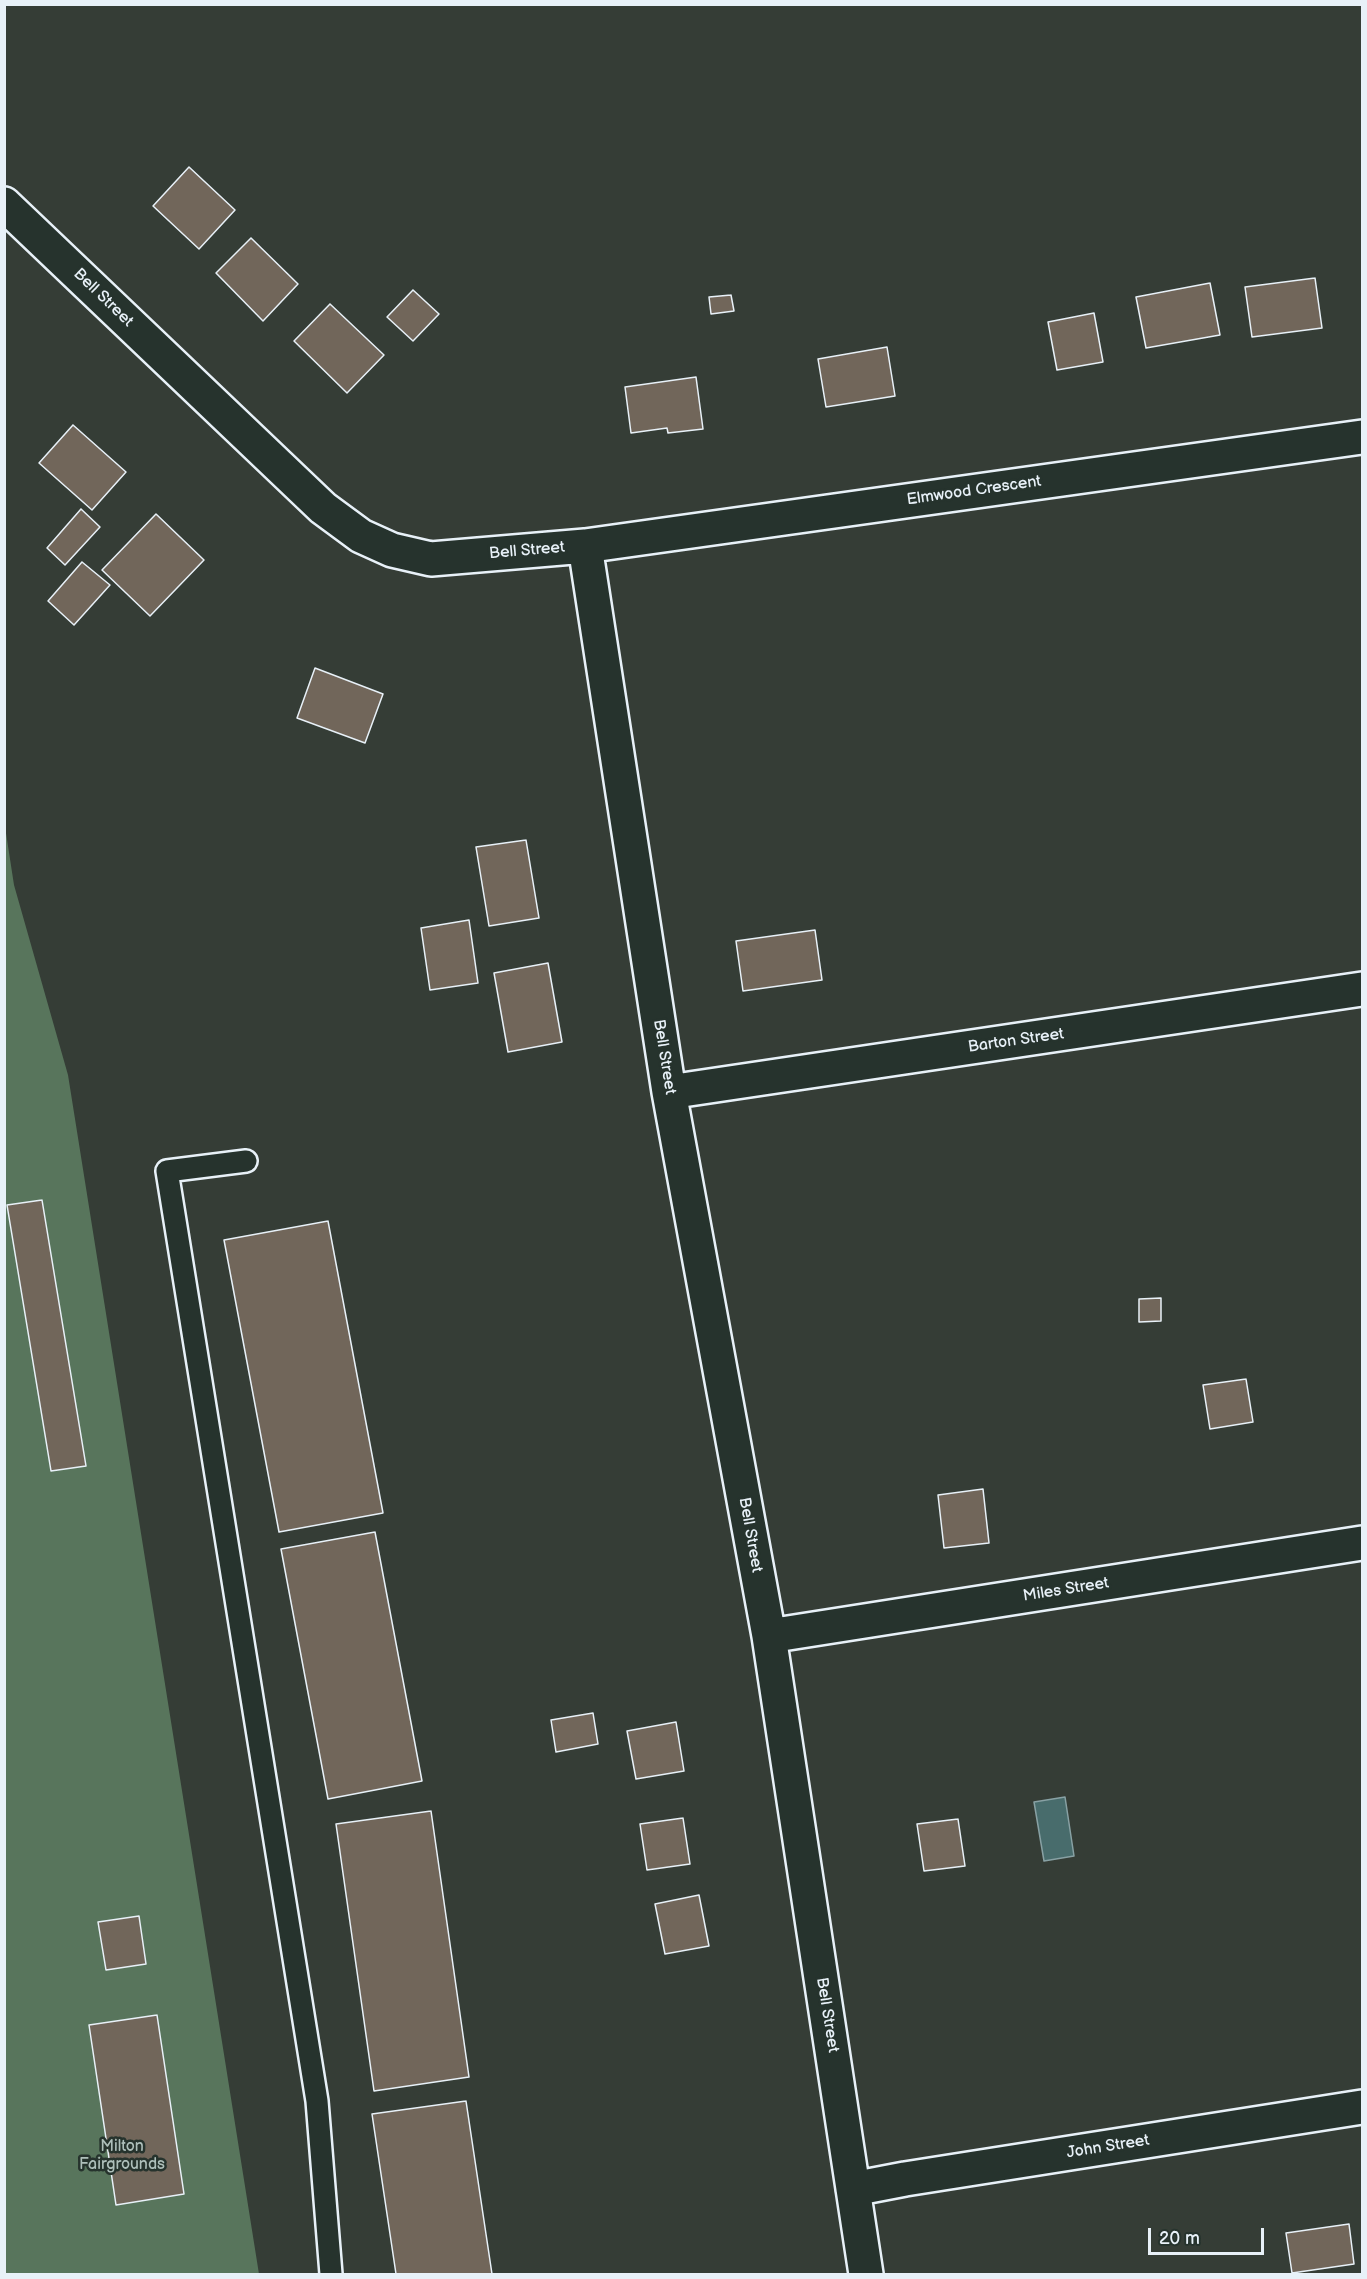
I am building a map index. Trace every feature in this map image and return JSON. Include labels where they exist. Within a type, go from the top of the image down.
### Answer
[{"type":"street","name":"Bell Street","points":[[4,204],[323,508],[360,536],[392,550],[431,559],[585,546],[669,1092],[769,1636],[866,2274]]},
{"type":"street","name":"Elmwood Crescent","points":[[585,546],[1362,437]]},
{"type":"street","name":"Barton Street","points":[[669,1092],[1362,989]]},
{"type":"street","name":"Miles Street","points":[[769,1636],[1362,1543]]},
{"type":"street","name":"John Street","points":[[853,2189],[1362,2107]]},
{"type":"lane","points":[[246,1161],[167,1171],[317,2101],[332,2274]]},
{"type":"green space","name":"Milton Fairgrounds","points":[[4,820],[14,885],[68,1075],[259,2274],[5,2274]]},
{"type":"water","points":[[1065,1797],[1074,1856],[1044,1861],[1034,1802]]},
{"type":"building","points":[[189,167],[235,210],[199,249],[153,206]]},
{"type":"building","points":[[251,238],[298,284],[263,321],[216,273]]},
{"type":"building","points":[[1315,278],[1322,328],[1252,337],[1245,287]]},
{"type":"building","points":[[1210,283],[1220,335],[1146,348],[1136,297]]},
{"type":"building","points":[[413,290],[439,314],[413,341],[387,317]]},
{"type":"building","points":[[731,295],[734,311],[711,314],[709,297]]},
{"type":"building","points":[[330,304],[384,355],[347,393],[294,341]]},
{"type":"building","points":[[1094,313],[1103,362],[1057,370],[1048,322]]},
{"type":"building","points":[[887,347],[895,396],[826,407],[818,359]]},
{"type":"building","points":[[696,377],[703,429],[668,433],[667,428],[631,433],[625,387]]},
{"type":"building","points":[[73,425],[126,472],[92,510],[39,463]]},
{"type":"building","points":[[81,509],[100,527],[65,565],[47,548]]},
{"type":"building","points":[[156,514],[204,560],[150,616],[102,570]]},
{"type":"building","points":[[82,562],[110,585],[74,625],[48,601]]},
{"type":"building","points":[[315,668],[383,694],[365,743],[297,718]]},
{"type":"building","points":[[526,840],[539,918],[489,926],[476,847]]},
{"type":"building","points":[[469,920],[478,983],[430,990],[421,928]]},
{"type":"building","points":[[815,930],[822,980],[743,991],[736,941]]},
{"type":"building","points":[[548,963],[562,1042],[508,1052],[494,973]]},
{"type":"building","points":[[42,1200],[86,1466],[51,1471],[7,1205]]},
{"type":"building","points":[[328,1221],[383,1513],[279,1532],[224,1240]]},
{"type":"building","points":[[1161,1298],[1161,1321],[1139,1322],[1139,1299]]},
{"type":"building","points":[[1246,1379],[1253,1422],[1210,1429],[1203,1385]]},
{"type":"building","points":[[983,1489],[989,1543],[944,1548],[938,1495]]},
{"type":"building","points":[[375,1532],[422,1781],[328,1799],[281,1549]]},
{"type":"building","points":[[593,1713],[598,1744],[556,1752],[551,1720]]},
{"type":"building","points":[[676,1722],[684,1771],[636,1779],[627,1731]]},
{"type":"building","points":[[431,1811],[469,2077],[374,2091],[336,1824]]},
{"type":"building","points":[[683,1818],[690,1864],[647,1870],[640,1824]]},
{"type":"building","points":[[958,1819],[965,1866],[924,1871],[917,1824]]},
{"type":"building","points":[[699,1895],[709,1946],[665,1954],[655,1904]]},
{"type":"building","points":[[139,1916],[146,1964],[106,1970],[98,1922]]},
{"type":"building","points":[[157,2015],[184,2194],[116,2205],[89,2025]]},
{"type":"building","points":[[466,2101],[492,2274],[396,2274],[372,2114]]},
{"type":"building","points":[[1349,2224],[1354,2264],[1292,2273],[1286,2233]]}]
